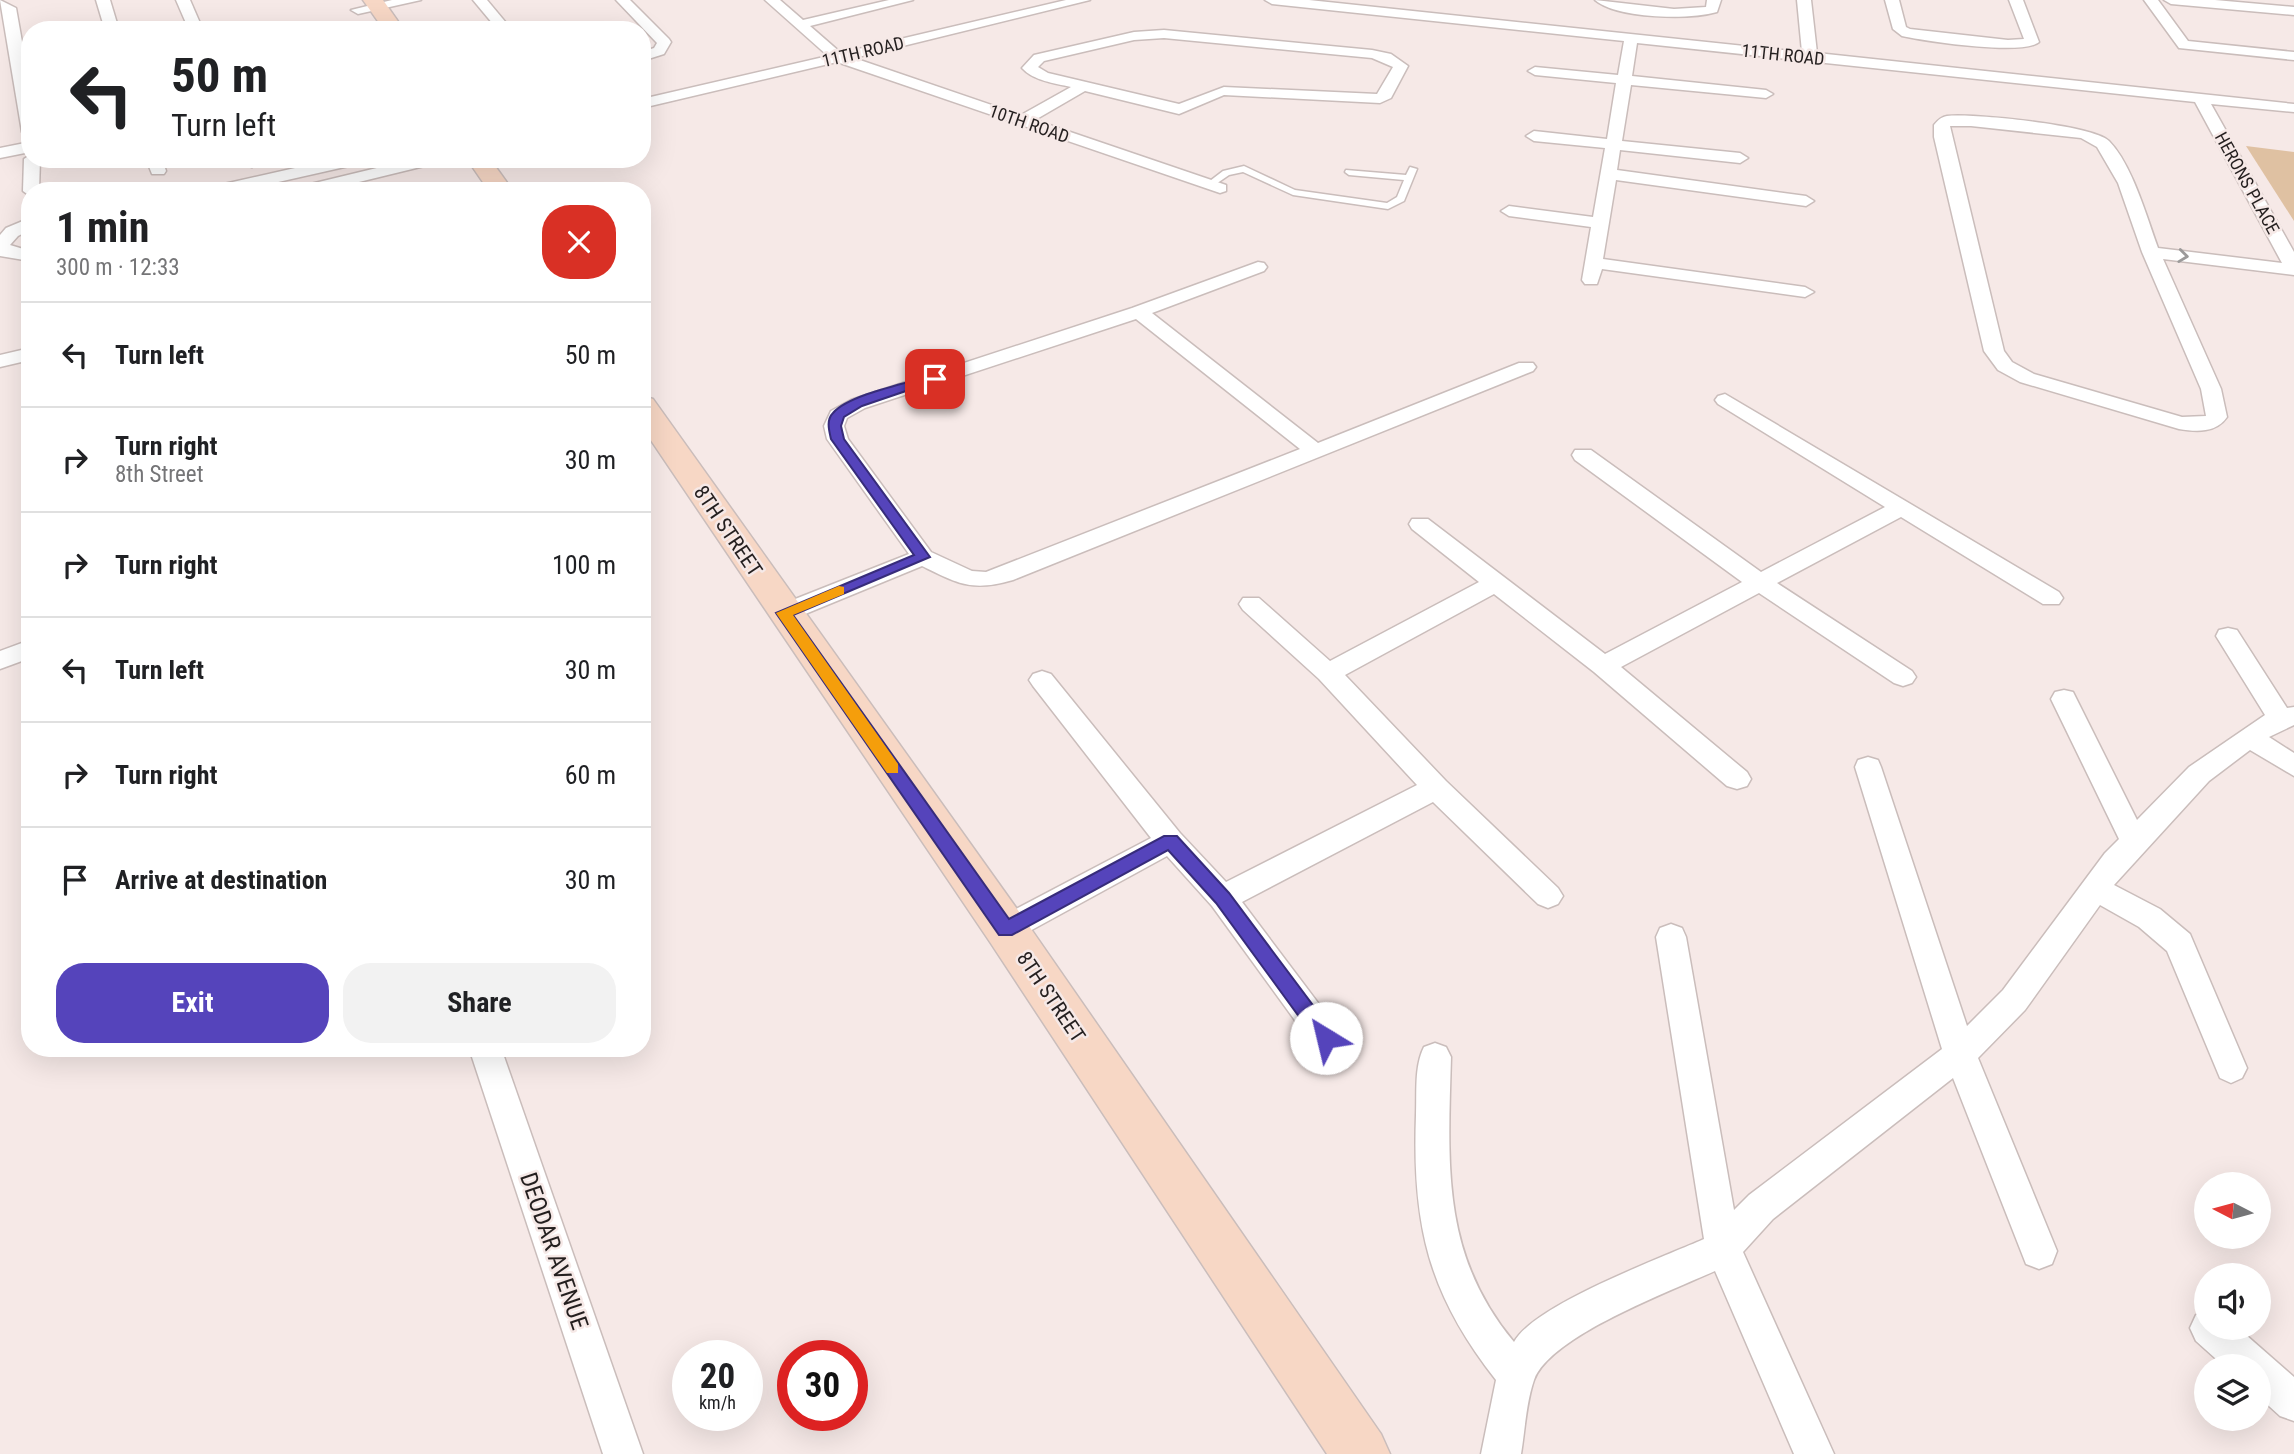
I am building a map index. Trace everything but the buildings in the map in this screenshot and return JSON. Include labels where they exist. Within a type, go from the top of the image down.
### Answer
[{"type":"street","points":[[103,0],[109,21]]},
{"type":"street","points":[[183,0],[192,21]]},
{"type":"street","points":[[365,4],[414,0]]},
{"type":"street","points":[[480,0],[498,21]]},
{"type":"street","points":[[623,0],[644,21]]},
{"type":"street","points":[[772,0],[839,58]]},
{"type":"street","points":[[802,24],[906,0]]},
{"type":"street","name":"11TH ROAD","points":[[651,102],[1083,0]]},
{"type":"street","name":"11TH ROAD","points":[[1272,0],[2294,108]]},
{"type":"street","points":[[1602,0],[1625,6],[1700,13],[1712,9],[1714,0]]},
{"type":"street","points":[[1804,0],[1810,58]]},
{"type":"street","points":[[1892,0],[1900,29],[1907,33],[2021,45],[2032,42],[2016,0]]},
{"type":"street","points":[[2151,0],[2184,44],[2294,56]]},
{"type":"street","points":[[2171,0],[2294,11]]},
{"type":"street","points":[[0,4],[9,8],[21,59]]},
{"type":"street","points":[[365,4],[370,21]]},
{"type":"street","points":[[365,4],[384,21]]},
{"type":"street","points":[[651,29],[664,42],[659,51],[651,54]]},
{"type":"street","points":[[1022,121],[1083,86],[1172,109],[1189,108],[1213,93],[1224,91],[1380,99],[1386,95],[1402,66],[1387,57],[1372,54],[1164,34],[1134,36],[1039,58],[1029,64],[1028,68],[1043,76],[1083,86]]},
{"type":"street","points":[[1631,38],[1593,272],[1805,292]]},
{"type":"street","name":"10TH ROAD","points":[[839,58],[1215,186]]},
{"type":"street","points":[[1535,71],[1766,94]]},
{"type":"street","name":"HERONS PLACE","points":[[2200,98],[2292,276]]},
{"type":"street","points":[[1947,121],[1971,121],[2070,132],[2098,139],[2112,154],[2126,183],[2155,260],[2211,389],[2217,417],[2212,423],[2198,426],[2179,423],[2027,378],[2005,366],[1994,351],[1942,136],[1942,125],[1947,121]]},
{"type":"street","points":[[1534,136],[1740,158]]},
{"type":"street","points":[[0,153],[21,149]]},
{"type":"street","points":[[254,182],[317,168]]},
{"type":"street","points":[[337,182],[396,168]]},
{"type":"street","points":[[289,174],[293,182]]},
{"type":"street","points":[[1608,174],[1807,201]]},
{"type":"street","points":[[1509,211],[1600,223]]},
{"type":"street","points":[[21,228],[12,232],[1,245],[3,251],[21,257]]},
{"type":"street","points":[[2155,260],[2292,276]]},
{"type":"street","points":[[1258,267],[1139,312],[858,404],[838,415],[834,426],[838,439],[923,557],[968,579],[986,580],[1005,575],[1526,367]]},
{"type":"street","points":[[1139,312],[1314,450]]},
{"type":"street","points":[[0,361],[21,356]]},
{"type":"street","points":[[1725,400],[2051,598]]},
{"type":"street","name":"8TH STREET","points":[[651,418],[783,613],[1006,929],[1361,1454]]},
{"type":"street","points":[[1583,455],[1757,581],[1903,677]]},
{"type":"street","points":[[1603,666],[1757,581],[1902,507]]},
{"type":"street","points":[[1420,524],[1603,666],[1737,779]]},
{"type":"street","points":[[783,613],[923,557]]},
{"type":"street","points":[[1328,673],[1496,583]]},
{"type":"street","points":[[1251,604],[1328,673],[1436,788],[1548,896]]},
{"type":"street","points":[[1501,1454],[1516,1375],[1531,1348],[1565,1322],[1723,1248],[1761,1207],[1960,1054],[2014,1000],[2095,889],[2134,841],[2199,774],[2249,737],[2287,717],[2228,636]]},
{"type":"street","points":[[0,660],[21,652]]},
{"type":"street","points":[[1042,680],[1171,841],[1222,898],[1326,1038]]},
{"type":"street","points":[[2064,699],[2134,841]]},
{"type":"street","points":[[2249,737],[2294,766]]},
{"type":"street","points":[[1868,767],[1960,1054],[2039,1251]]},
{"type":"street","points":[[1222,898],[1436,788]]},
{"type":"street","points":[[1006,929],[1171,841]]},
{"type":"street","points":[[2095,889],[2138,908],[2164,926],[2179,943],[2231,1068]]},
{"type":"street","points":[[1671,937],[1723,1248],[1814,1454]]},
{"type":"street","name":"DEODAR AVENUE","points":[[488,1057],[624,1454]]},
{"type":"street","points":[[1434,1057],[1432,1136],[1437,1222],[1454,1282],[1472,1319],[1516,1375]]},
{"type":"street","points":[[2222,1340],[2238,1354]]},
{"type":"street","points":[[2271,1382],[2294,1402]]},
{"type":"lane","points":[[1215,186],[1226,173],[1244,169],[1287,191],[1380,206],[1401,199],[1411,173],[1349,172]]},
{"type":"shaded area","points":[[2246,146],[2294,152],[2294,221]]},
{"type":"slow traffic","points":[[839,591],[783,613],[892,768]]},
{"type":"route","points":[[935,379],[858,404],[838,415],[834,426],[838,439],[923,557],[783,613],[1006,929],[1171,841],[1222,898],[1326,1038]]}]
